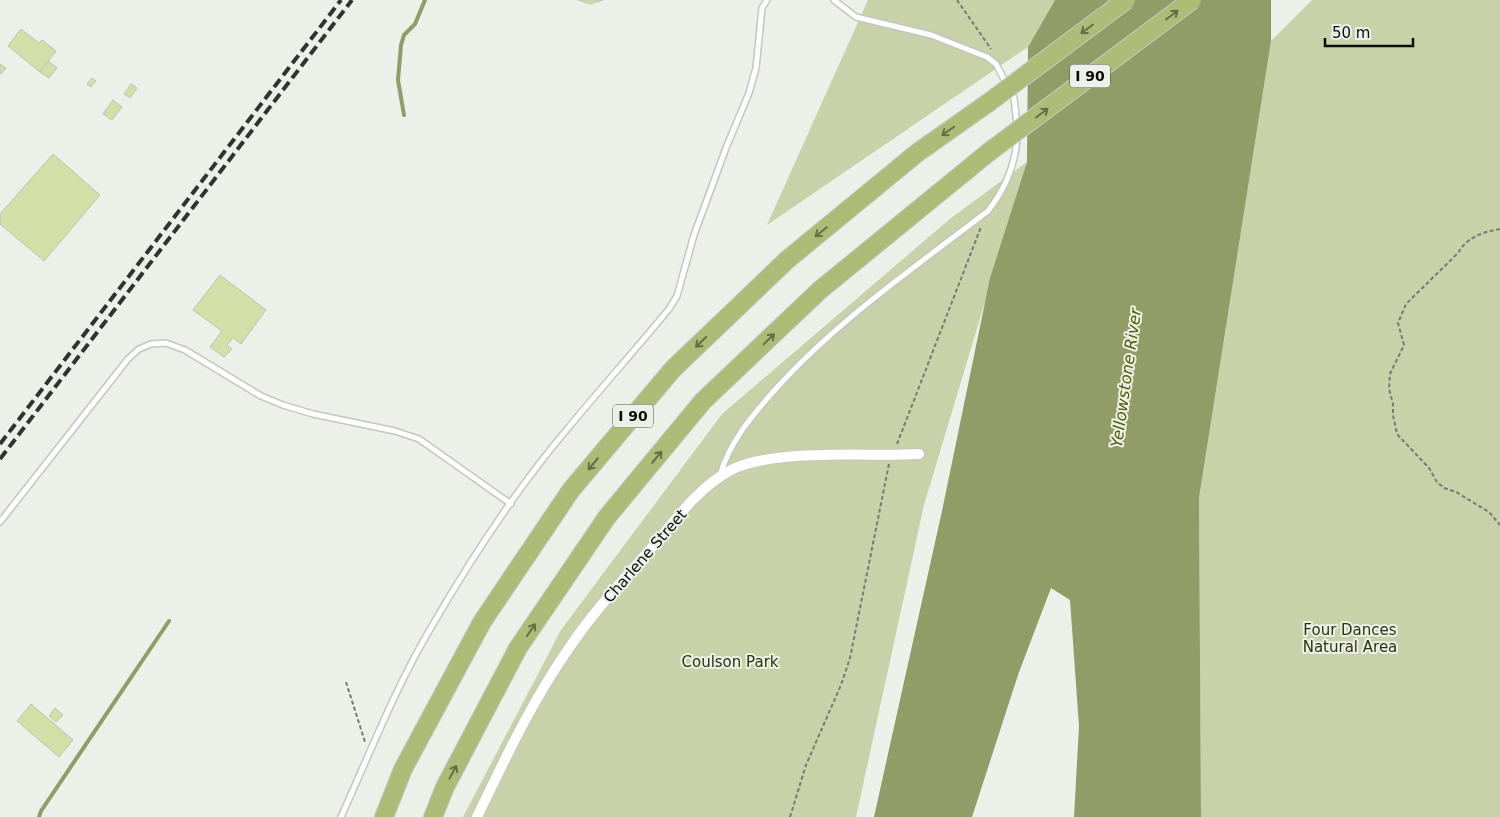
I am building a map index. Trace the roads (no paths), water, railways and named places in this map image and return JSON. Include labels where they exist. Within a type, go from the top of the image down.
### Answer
[{"type":"highway","name":"I 90","points":[[384,817],[403,769],[482,622],[571,490],[673,369],[787,260],[917,153],[988,103],[1126,0]]},
{"type":"highway","name":"I 90","points":[[433,817],[445,787],[518,648],[607,517],[703,401],[820,290],[988,152],[1192,0]]},
{"type":"street","name":"Charlene Street","points":[[477,817],[518,732],[566,652],[592,617],[704,489],[732,470],[753,463],[801,456],[892,456],[918,454]]},
{"type":"lane","points":[[341,817],[399,685],[468,566],[511,504],[568,428],[669,309],[677,296],[694,235],[749,93],[756,68],[762,8],[767,0]]},
{"type":"lane","points":[[719,478],[727,454],[751,417],[801,360],[828,335],[988,211],[999,197],[1016,155],[1018,123],[1014,98],[996,64],[966,48],[931,35],[856,16],[834,0]]},
{"type":"lane","points":[[0,522],[128,359],[139,349],[151,344],[166,343],[185,350],[218,368],[261,396],[283,405],[313,414],[394,431],[419,439],[511,504]]},
{"type":"water","name":"Yellowstone River","points":[[1055,0],[1271,0],[1271,41],[1199,498],[1201,817],[1074,817],[1079,726],[1070,600],[1051,588],[1019,672],[972,817],[874,817],[942,511],[990,278],[1027,162],[1028,47]]},
{"type":"waterway","points":[[404,115],[398,80],[401,45],[404,35],[415,24],[425,0]]},
{"type":"waterway","points":[[39,817],[41,811],[169,621]]},
{"type":"railway","points":[[0,444],[341,0]]},
{"type":"railway","points":[[0,459],[352,0]]},
{"type":"park label","name":"Four Dances Natural Area","points":[[1350,638]]},
{"type":"park label","name":"Coulson Park","points":[[730,662]]}]
